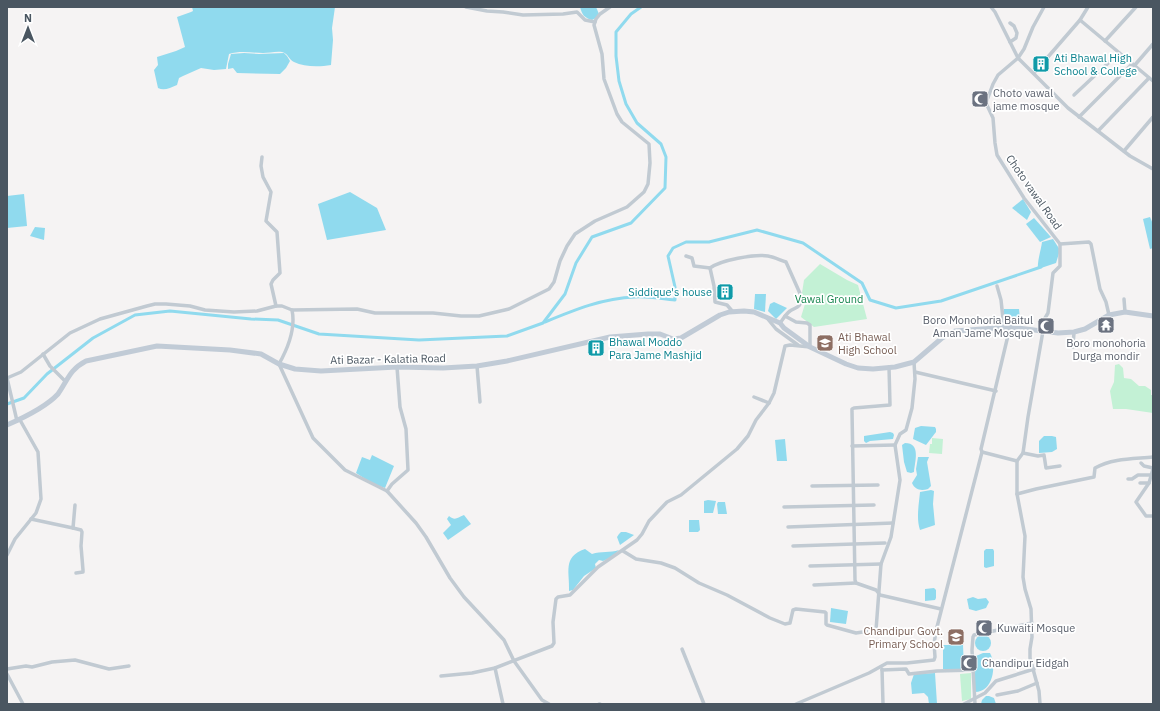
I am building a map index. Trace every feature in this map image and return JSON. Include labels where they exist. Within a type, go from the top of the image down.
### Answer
[{"type":"main road","name":"Ati Bazar - Kalatia Road","points":[[7,424],[18,420],[46,404],[58,394],[75,368],[86,361],[157,346],[230,350],[261,354],[279,364],[295,369],[322,371],[397,367],[443,368],[477,366],[507,361],[610,338],[660,334],[673,339],[681,338],[720,315],[730,312],[754,312],[780,324],[810,347]]},
{"type":"main road","points":[[810,347],[858,368],[889,368],[914,362],[942,338],[955,331],[1010,327],[1058,333],[1074,332],[1085,329],[1109,315],[1125,312],[1153,316]]},
{"type":"street","points":[[466,7],[523,15],[563,14],[577,12],[585,20],[595,22]]},
{"type":"street","points":[[7,555],[15,539],[36,513],[41,499],[38,452],[18,420],[7,378],[21,372],[70,333],[87,325],[128,311],[155,304],[190,306],[205,310],[234,312],[257,311],[282,306],[292,310],[357,309],[375,313],[433,313],[479,316],[509,309],[549,289],[554,282],[560,261],[567,246],[575,234],[595,221],[627,207],[644,192],[648,184],[651,158],[649,144],[622,122],[617,114],[604,79],[602,54],[594,25],[600,14],[610,7]]},
{"type":"street","points":[[991,7],[1018,58],[1068,108],[1124,151],[1153,169]]},
{"type":"street","name":"Choto vawal Road","points":[[1024,453],[1028,417],[1042,331],[1041,325],[1048,313],[1053,273],[1060,266],[1060,244],[1024,198],[997,155],[993,118],[986,100],[998,75],[1018,58],[1024,49],[1033,27],[1044,7]]},
{"type":"street","points":[[1034,73],[1080,20],[1088,7]]},
{"type":"street","points":[[1105,41],[1136,7]]},
{"type":"street","points":[[1080,20],[1153,81]]},
{"type":"street","points":[[1010,23],[1014,26],[1017,33],[1016,38],[1010,42]]},
{"type":"street","points":[[1079,117],[1153,44]]},
{"type":"street","points":[[1074,95],[1119,53]]},
{"type":"street","points":[[1098,131],[1148,78]]},
{"type":"street","points":[[1124,151],[1153,117]]},
{"type":"street","points":[[262,157],[261,166],[263,177],[271,192],[266,221],[277,232],[280,273],[271,284],[276,306]]},
{"type":"street","points":[[1060,244],[1088,242],[1091,244],[1100,288],[1106,302],[1109,315]]},
{"type":"street","points":[[686,256],[692,258],[694,266],[710,268],[723,262],[742,258],[767,256],[786,262],[802,298],[802,303],[799,307],[790,311],[780,324]]},
{"type":"street","points":[[710,268],[714,286],[715,302],[727,305],[733,312]]},
{"type":"street","points":[[997,286],[1001,300],[1004,328]]},
{"type":"street","points":[[1124,299],[1125,312]]},
{"type":"street","points":[[292,310],[293,322],[289,345],[279,364],[313,438],[345,470],[387,491],[416,523],[450,578],[464,597],[504,640],[514,661],[542,700],[549,704]]},
{"type":"street","points":[[764,316],[776,329],[800,346]]},
{"type":"street","points":[[441,676],[472,673],[496,668],[552,646],[554,643],[553,622],[556,599],[558,597],[570,595],[598,567],[638,540],[649,521],[666,502],[681,495],[737,449],[748,436],[756,420],[769,403],[774,393],[785,346],[810,347],[810,327],[806,323],[796,322],[785,316]]},
{"type":"street","points":[[883,704],[882,668],[887,663],[907,663],[934,660],[934,643],[941,609],[982,452],[981,449],[1010,327]]},
{"type":"street","points":[[1072,348],[1074,332]]},
{"type":"street","points":[[43,354],[50,366],[65,382]]},
{"type":"street","points":[[623,551],[636,559],[661,563],[675,568],[699,584],[727,595],[770,618],[785,624],[790,623],[793,610],[796,608],[825,612],[827,625],[856,632],[876,630],[881,564],[891,537],[900,480],[895,445],[900,434],[906,430],[912,408],[915,372],[914,362]]},
{"type":"street","points":[[477,366],[480,402]]},
{"type":"street","points":[[387,491],[392,484],[408,470],[406,429],[400,407],[397,367]]},
{"type":"street","points":[[856,583],[853,505],[852,409],[890,405],[889,368]]},
{"type":"street","points":[[915,372],[996,391]]},
{"type":"street","points":[[754,397],[769,403]]},
{"type":"street","points":[[852,446],[895,445]]},
{"type":"street","points":[[982,452],[1018,460]]},
{"type":"street","points":[[1040,704],[1040,691],[1030,658],[1032,623],[1031,609],[1024,589],[1023,577],[1025,536],[1016,494],[1018,460],[1024,453],[1044,456],[1046,468],[1060,466]]},
{"type":"street","points":[[1016,494],[1094,477],[1095,468],[1107,463],[1128,459],[1153,457]]},
{"type":"street","points":[[1141,463],[1144,466],[1153,469],[1149,483],[1136,502],[1146,516],[1153,516]]},
{"type":"street","points":[[1128,479],[1132,479],[1138,475],[1151,475]]},
{"type":"street","points":[[1140,483],[1149,483]]},
{"type":"street","points":[[812,486],[878,485]]},
{"type":"street","points":[[784,507],[874,504]]},
{"type":"street","points":[[73,528],[75,505]]},
{"type":"street","points":[[31,518],[81,530],[84,570],[82,572],[76,572]]},
{"type":"street","points":[[788,527],[893,523]]},
{"type":"street","points":[[793,546],[885,543]]},
{"type":"street","points":[[810,566],[881,564]]},
{"type":"street","points":[[814,585],[856,583],[876,590],[880,595],[941,609]]},
{"type":"street","points":[[974,702],[974,670],[972,650],[974,635],[1032,623]]},
{"type":"street","points":[[682,649],[704,704]]},
{"type":"street","points":[[7,669],[69,660],[81,661],[109,668],[129,666]]},
{"type":"street","points":[[496,668],[503,704]]},
{"type":"street","points":[[796,704],[882,668],[906,668],[909,674],[937,671],[974,670]]},
{"type":"street","points":[[964,704],[974,702],[996,681],[1034,669]]},
{"type":"street","points":[[7,674],[23,704]]},
{"type":"street","points":[[997,695],[1018,691],[1037,683]]},
{"type":"green space","name":"Vawal Ground","points":[[820,264],[858,285],[867,319],[814,327],[801,317],[805,304],[802,293],[804,280]]},
{"type":"green space","points":[[1119,364],[1123,368],[1124,378],[1131,379],[1139,386],[1145,386],[1151,390],[1151,395],[1153,395],[1153,413],[1126,409],[1113,409],[1110,391],[1114,382],[1115,365]]},
{"type":"green space","points":[[932,438],[943,439],[942,454],[929,453]]},
{"type":"green space","points":[[971,673],[971,699],[962,701],[960,674]]},
{"type":"water","points":[[192,7],[335,7],[332,28],[333,40],[331,65],[307,66],[298,64],[282,52],[238,52],[229,54],[226,69],[214,70],[201,68],[179,78],[177,85],[160,89],[158,88],[154,70],[158,65],[157,57],[185,47],[177,17],[193,11]]},
{"type":"water","points":[[580,7],[596,7],[599,14],[592,20],[589,19],[584,15]]},
{"type":"water","points":[[284,53],[290,61],[280,74],[237,73],[233,68],[228,69],[231,54]]},
{"type":"water","points":[[350,192],[377,208],[386,230],[327,240],[318,204]]},
{"type":"water","points":[[24,194],[27,226],[7,228],[7,196]]},
{"type":"water","points":[[1023,199],[1031,212],[1027,220],[1012,208]]},
{"type":"water","points":[[1150,217],[1153,224],[1153,248],[1150,249],[1143,219]]},
{"type":"water","points":[[1034,218],[1051,237],[1040,242],[1026,224]]},
{"type":"water","points":[[35,227],[45,228],[44,240],[30,236]]},
{"type":"water","points":[[1053,239],[1060,250],[1056,263],[1038,269],[1042,242]]},
{"type":"water","points":[[755,294],[766,294],[765,312],[754,309]]},
{"type":"water","points":[[774,302],[787,308],[776,319],[768,311],[770,304]]},
{"type":"water","points":[[1004,309],[1019,309],[1020,319],[1008,322],[1004,320]]},
{"type":"water","points":[[921,426],[935,427],[936,429],[936,432],[926,445],[913,439],[915,428]]},
{"type":"water","points":[[890,432],[894,435],[893,439],[870,441],[866,443],[864,441],[864,436]]},
{"type":"water","points":[[1044,436],[1056,437],[1057,449],[1052,452],[1039,453],[1039,441]]},
{"type":"water","points":[[785,439],[787,461],[777,461],[775,440]]},
{"type":"water","points":[[905,443],[913,446],[916,453],[914,472],[911,473],[907,472],[904,462],[902,445]]},
{"type":"water","points":[[372,455],[394,466],[385,488],[373,484],[356,473],[362,457],[370,460]]},
{"type":"water","points":[[918,457],[929,457],[927,462],[931,486],[928,489],[918,489],[912,483],[917,475],[916,469]]},
{"type":"water","points":[[931,490],[934,491],[933,504],[935,525],[920,530],[918,516],[920,492]]},
{"type":"water","points":[[704,501],[716,501],[713,513],[704,513]]},
{"type":"water","points":[[718,502],[725,502],[727,514],[718,514]]},
{"type":"water","points":[[464,515],[471,524],[448,540],[443,533],[451,525],[447,519],[449,516],[455,519]]},
{"type":"water","points":[[689,520],[699,520],[700,530],[698,532],[689,532]]},
{"type":"water","points":[[621,532],[634,535],[620,545],[617,537]]},
{"type":"water","points":[[585,549],[592,554],[619,550],[612,557],[603,561],[599,560],[595,564],[596,568],[584,576],[573,590],[569,591],[568,571],[570,561],[578,552]]},
{"type":"water","points":[[986,549],[993,549],[994,551],[994,566],[986,568],[984,567],[984,551]]},
{"type":"water","points":[[934,588],[936,590],[935,600],[925,601],[925,589]]},
{"type":"water","points":[[973,597],[978,599],[986,598],[989,602],[986,608],[976,611],[969,609],[967,599]]},
{"type":"water","points":[[831,608],[848,611],[846,624],[830,622]]},
{"type":"water","points":[[983,635],[989,637],[991,643],[989,649],[983,651],[977,649],[975,643],[977,637]]},
{"type":"water","points":[[943,645],[963,645],[964,669],[943,669]]},
{"type":"water","points":[[983,653],[990,653],[992,658],[992,678],[986,688],[974,692],[976,656]]},
{"type":"water","points":[[935,673],[937,704],[929,704],[928,697],[924,693],[912,694],[911,683],[914,674]]},
{"type":"water","points":[[986,696],[994,698],[996,704],[981,704],[982,700]]},
{"type":"waterway","points":[[7,404],[24,398],[47,374],[93,338],[135,315],[170,311],[251,319],[278,320],[319,334],[419,340],[507,336],[543,323],[565,294],[576,263],[592,237],[631,223],[665,188],[666,157],[661,144],[637,123],[626,104],[619,81],[616,56],[616,32],[631,14],[641,7]]},
{"type":"waterway","points":[[545,322],[600,302],[623,298],[650,297],[675,300],[675,287],[668,256],[673,248],[686,242],[709,242],[757,230],[803,243],[862,283],[870,300],[896,308],[941,301],[1041,267]]},
{"type":"place","name":"Ati Bhawal High School & College","points":[[1041,64]]},
{"type":"place","name":"Choto vawal jame mosque","points":[[980,99]]},
{"type":"place","name":"Siddique's house","points":[[725,292]]},
{"type":"place","name":"Boro monohoria Durga mondir","points":[[1106,325]]},
{"type":"place","name":"Boro Monohoria Baitul Aman Jame Mosque","points":[[1046,326]]},
{"type":"place","name":"Ati Bhawal High School","points":[[825,343]]},
{"type":"place","name":"Bhawal Moddo Para Jame Mashjid","points":[[596,348]]},
{"type":"place","name":"Kuwaiti Mosque","points":[[984,628]]},
{"type":"place","name":"Chandipur Govt. Primary School","points":[[956,637]]},
{"type":"place","name":"Chandipur Eidgah","points":[[969,663]]}]
